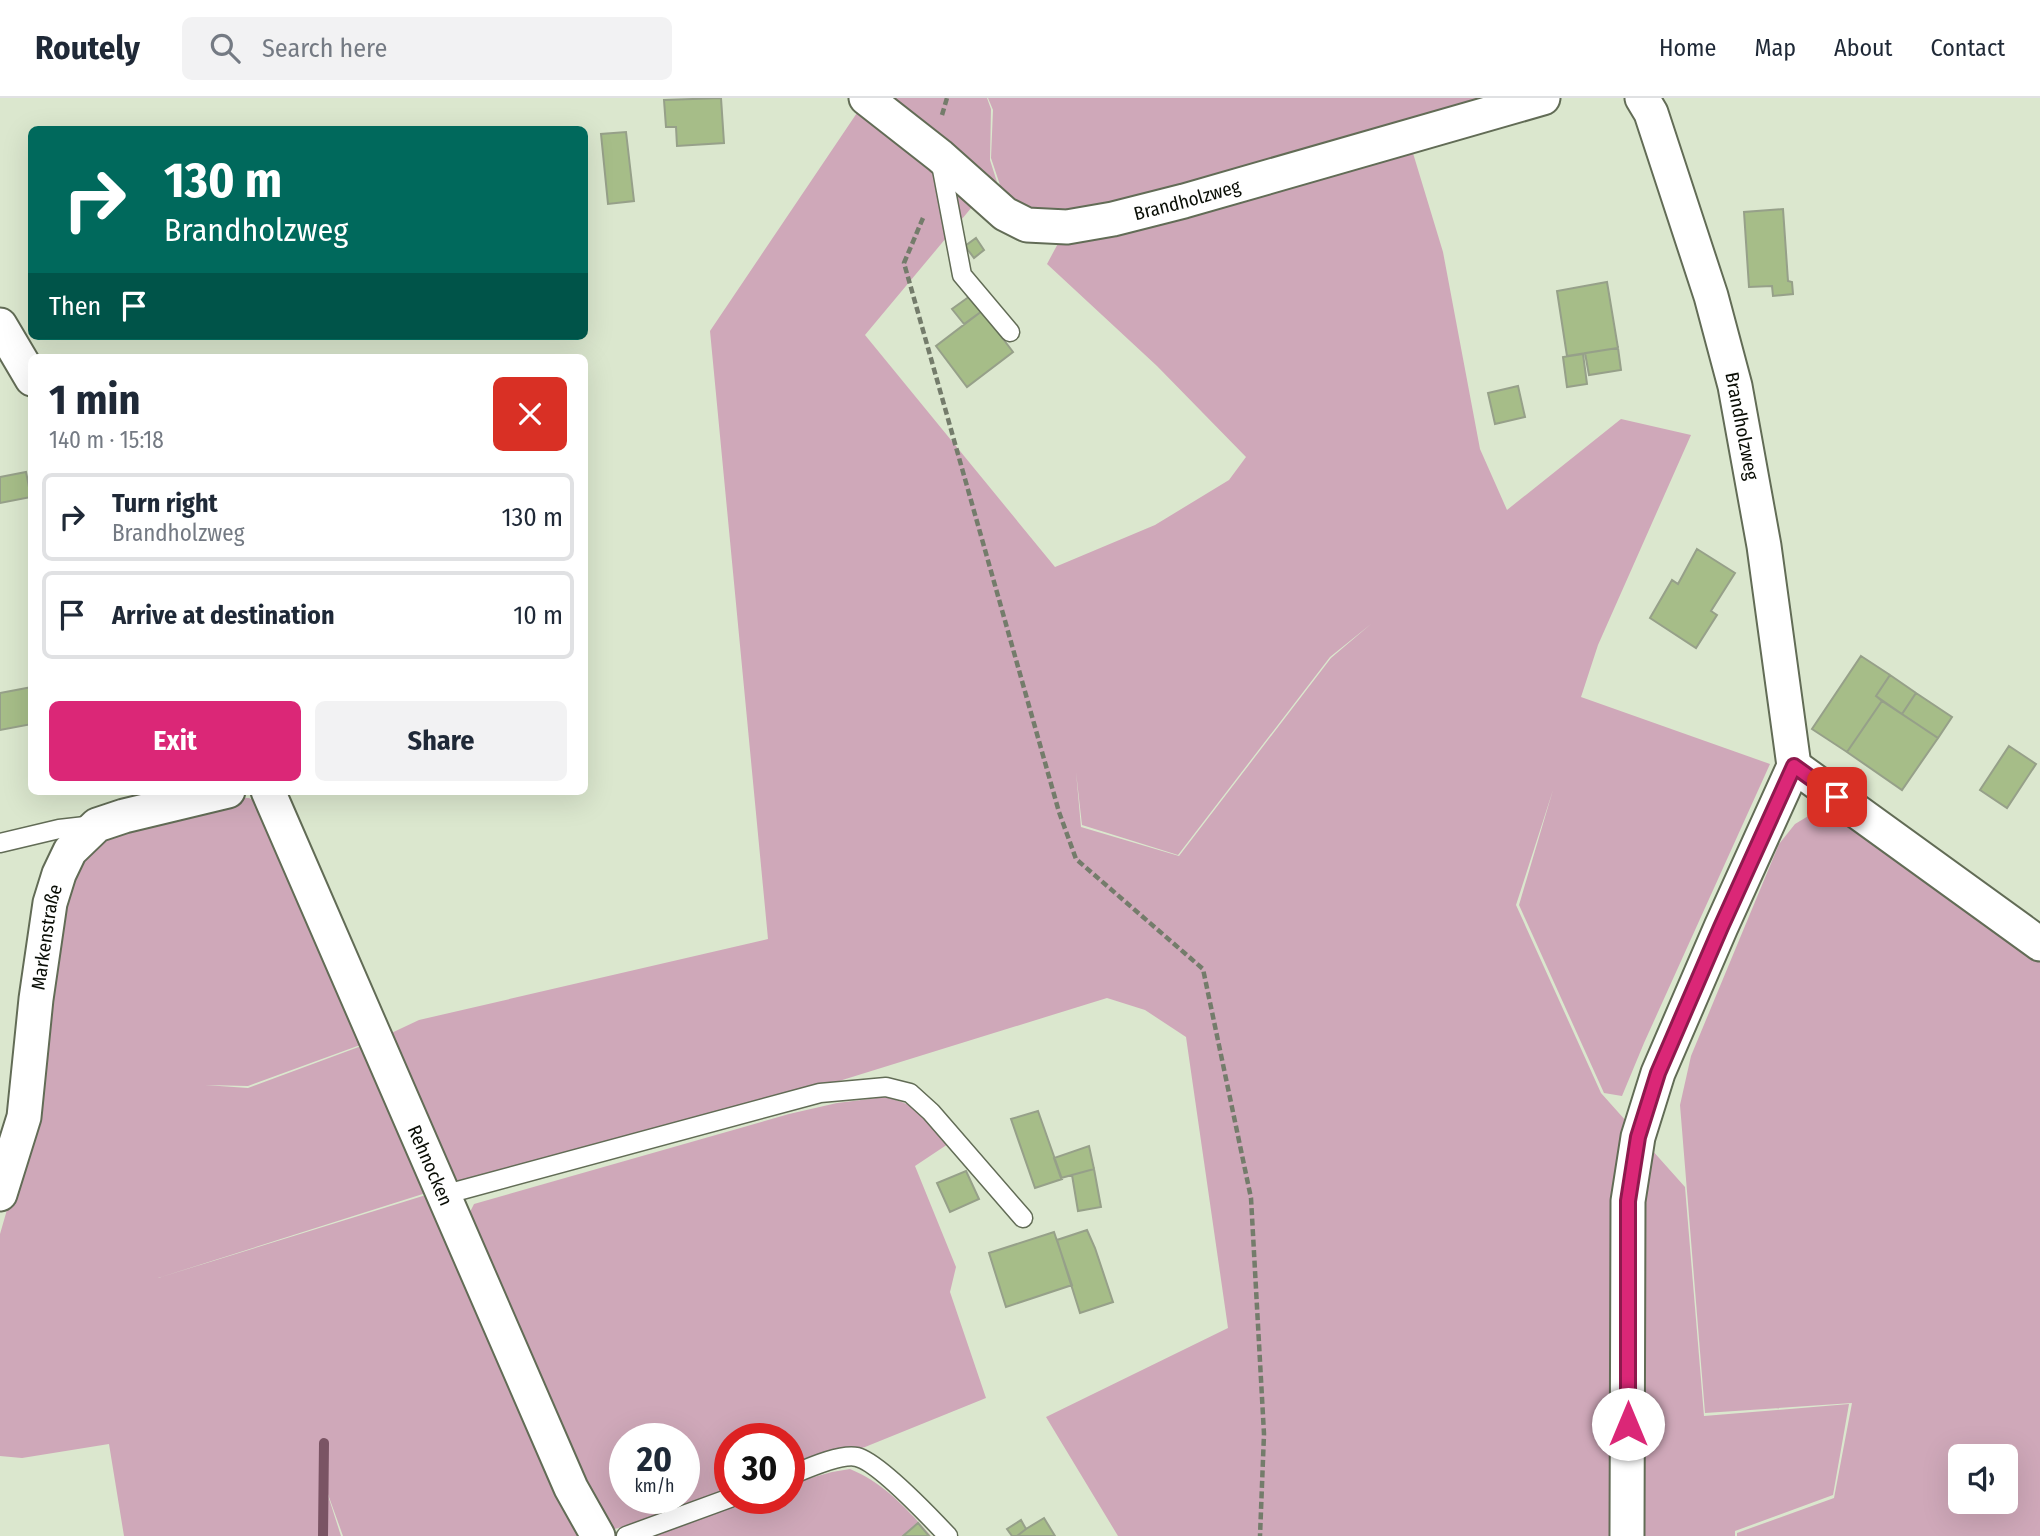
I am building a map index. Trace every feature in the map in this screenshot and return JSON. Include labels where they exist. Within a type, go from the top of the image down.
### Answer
[{"type":"street","name":"Brandholzweg","points":[[866,98],[1005,214],[1027,225],[1067,227],[1113,219],[1184,201],[1543,98]]},
{"type":"street","name":"Brandholzweg","points":[[1642,98],[1651,113],[1711,296],[1735,386],[1765,545],[1794,766]]},
{"type":"street","points":[[0,325],[28,372]]},
{"type":"street","points":[[1627,1536],[1628,1201],[1638,1137],[1658,1073],[1794,766],[2040,944]]},
{"type":"street","name":"Markenstraße","points":[[0,1194],[24,1117],[36,999],[50,903],[70,851],[97,825],[213,795]]},
{"type":"street","name":"Rehnocken","points":[[270,795],[571,1488],[598,1536]]},
{"type":"lane","points":[[941,163],[962,275],[1010,332]]},
{"type":"lane","points":[[0,843],[59,829],[97,825]]},
{"type":"lane","points":[[443,1195],[820,1093],[886,1087],[910,1093],[931,1112],[1023,1218]]},
{"type":"lane","points":[[805,1471],[844,1458],[858,1457],[888,1478],[948,1536]]},
{"type":"lane","points":[[626,1536],[714,1504]]},
{"type":"path","points":[[941,163],[904,263],[1059,812],[1076,859],[1203,969],[1251,1198],[1264,1434],[1260,1536]]},
{"type":"shaded area","points":[[878,98],[987,98],[991,109],[990,160],[1003,201]]},
{"type":"shaded area","points":[[988,98],[1520,98],[1177,193],[1034,218],[1003,194],[991,158],[993,110]]},
{"type":"shaded area","points":[[865,101],[982,195],[865,335],[1055,567],[1155,525],[1229,480],[1246,457],[1157,366],[1047,264],[1062,236],[1409,140],[1443,252],[1480,449],[1507,510],[1621,419],[1691,435],[1598,645],[1581,697],[1770,764],[1622,1096],[1604,1093],[1519,905],[1553,790],[1516,905],[1601,1093],[1685,1187],[1704,1416],[1849,1404],[1833,1495],[1735,1531],[1735,1536],[1118,1536],[1046,1417],[1228,1328],[1186,1037],[1145,1010],[1107,998],[794,1095],[444,1185],[385,1036],[419,1020],[768,939],[710,331]],"holes":[[[1371,624],[1331,658],[1179,856],[1081,827],[1076,772],[1082,825],[1178,855],[1330,657]]]},
{"type":"shaded area","points":[[229,798],[249,798],[261,804],[363,1044],[248,1086],[205,1085],[248,1088],[364,1045],[426,1193],[158,1278],[426,1195],[479,1313],[507,1385],[584,1536],[343,1536],[325,1486],[341,1536],[124,1536],[109,1444],[22,1458],[0,1456],[0,1234],[32,1123],[68,880],[103,833]]},
{"type":"shaded area","points":[[1815,812],[1840,816],[2040,959],[2040,1536],[1737,1536],[1737,1533],[1834,1498],[1852,1403],[1705,1413],[1680,1105],[1691,1056],[1779,844],[1795,824]]},
{"type":"shaded area","points":[[885,1097],[915,1108],[951,1142],[915,1166],[956,1267],[950,1292],[986,1398],[865,1447],[805,1464],[805,1423],[714,1423],[714,1495],[700,1500],[700,1423],[609,1423],[609,1514],[662,1514],[605,1532],[468,1216],[474,1204],[789,1114],[837,1103]]},
{"type":"shaded area","points":[[850,1469],[874,1482],[904,1507],[931,1536],[642,1536],[714,1510],[714,1514],[805,1514],[805,1480]]},
{"type":"building","points":[[721,98],[724,143],[677,146],[676,127],[666,127],[664,100]]},
{"type":"building","points":[[626,132],[634,201],[608,204],[601,134]]},
{"type":"building","points":[[1783,209],[1788,281],[1792,282],[1793,294],[1773,296],[1772,286],[1749,287],[1744,212]]},
{"type":"building","points":[[976,238],[984,250],[974,258],[965,246]]},
{"type":"building","points":[[1607,282],[1618,348],[1567,356],[1557,291]]},
{"type":"building","points":[[970,296],[982,311],[964,324],[952,309]]},
{"type":"building","points":[[982,311],[1013,352],[967,387],[936,346]]},
{"type":"building","points":[[1618,348],[1621,370],[1589,375],[1585,353]]},
{"type":"building","points":[[1583,354],[1587,384],[1567,387],[1563,357]]},
{"type":"building","points":[[1518,386],[1525,417],[1495,424],[1488,393]]},
{"type":"building","points":[[26,472],[28,498],[0,503],[0,477]]},
{"type":"building","points":[[1697,549],[1735,573],[1711,611],[1717,615],[1696,648],[1650,618],[1672,580],[1678,584]]},
{"type":"building","points":[[1861,656],[1890,675],[1876,696],[1882,701],[1847,752],[1812,729]]},
{"type":"building","points":[[1890,675],[1916,693],[1902,714],[1876,696]]},
{"type":"building","points":[[28,688],[28,725],[0,730],[0,693]]},
{"type":"building","points":[[1916,693],[1952,717],[1938,738],[1902,714]]},
{"type":"building","points":[[1882,701],[1938,738],[1902,790],[1847,752]]},
{"type":"building","points":[[2009,746],[2036,764],[2007,808],[1980,790]]},
{"type":"building","points":[[1038,1111],[1062,1179],[1035,1188],[1011,1119]]},
{"type":"building","points":[[1089,1146],[1094,1169],[1061,1178],[1054,1158]]},
{"type":"building","points":[[1094,1169],[1101,1207],[1078,1211],[1072,1175]]},
{"type":"building","points":[[966,1171],[979,1199],[950,1212],[937,1183]]},
{"type":"building","points":[[1087,1230],[1113,1302],[1080,1313],[1057,1240]]},
{"type":"building","points":[[1054,1232],[1072,1285],[1006,1307],[989,1253]]},
{"type":"building","points":[[1044,1518],[1055,1536],[1017,1536],[1026,1529]]},
{"type":"building","points":[[1021,1520],[1026,1529],[1017,1536],[1012,1536],[1007,1529]]},
{"type":"building","points":[[918,1523],[929,1536],[903,1536]]},
{"type":"waterway","points":[[323,1536],[324,1443]]},
{"type":"route","points":[[1628,1424],[1628,1201],[1638,1137],[1658,1073],[1794,766],[1837,797]]}]
